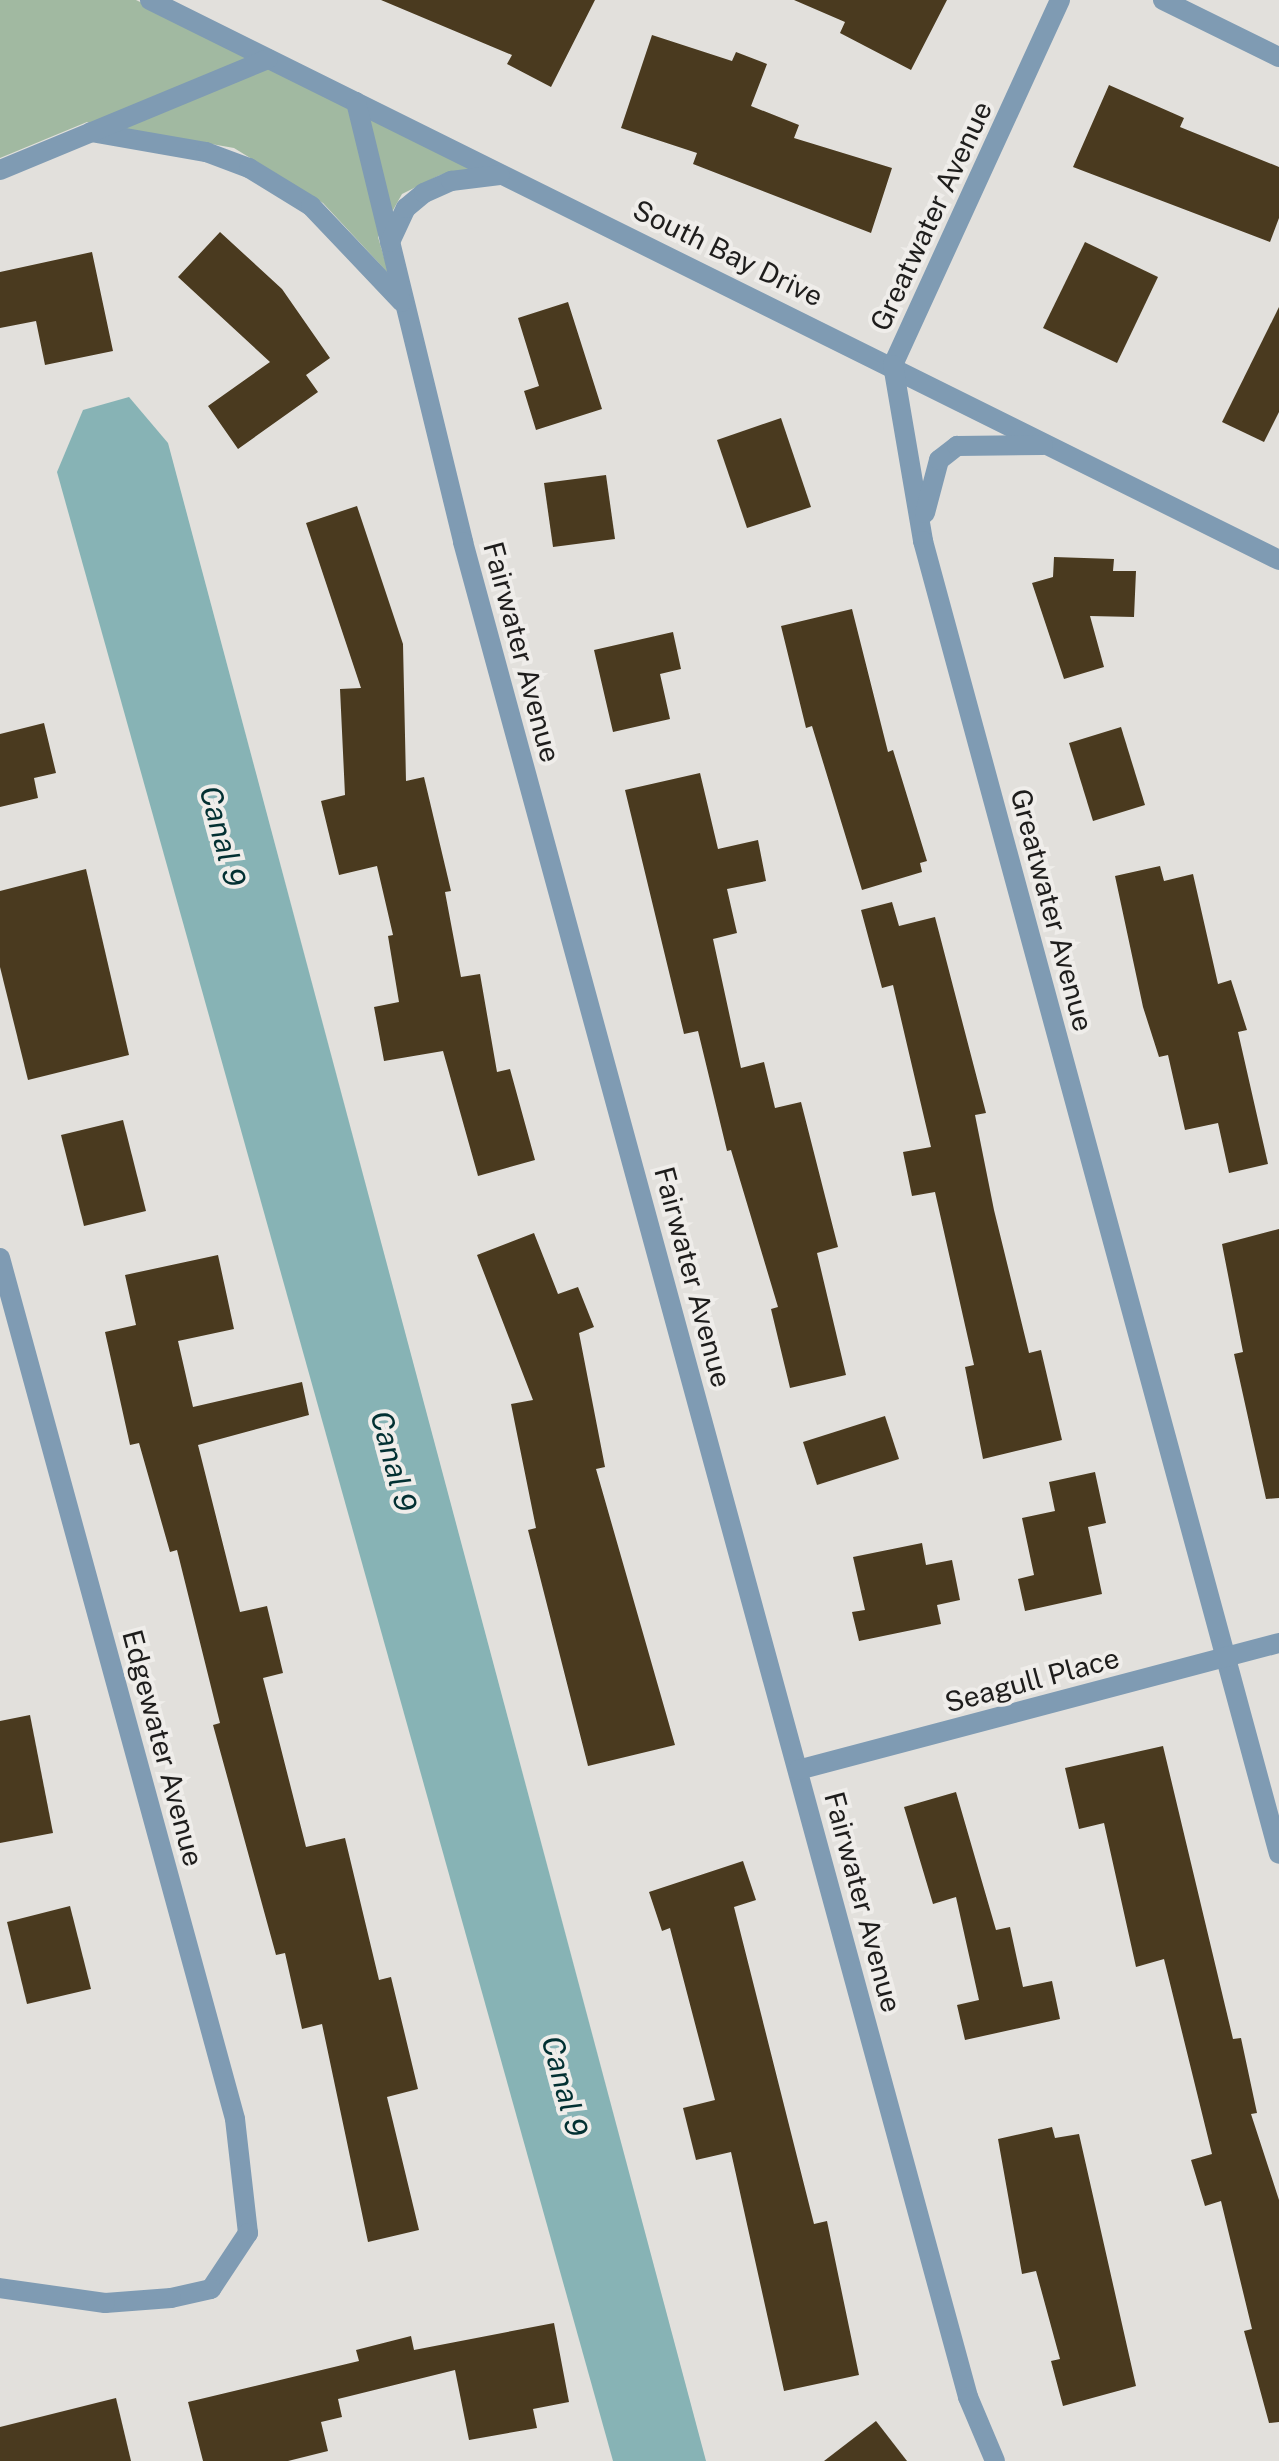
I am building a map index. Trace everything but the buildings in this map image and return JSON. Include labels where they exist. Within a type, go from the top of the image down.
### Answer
[{"type":"street","name":"South Bay Drive","points":[[150,0],[893,365],[1279,560]]},
{"type":"street","name":"Greatwater Avenue","points":[[1060,0],[893,365],[923,541],[1279,1854]]},
{"type":"street","points":[[1163,0],[1279,57]]},
{"type":"street","points":[[0,170],[268,59]]},
{"type":"street","name":"Fairwater Avenue","points":[[356,102],[463,542],[968,2397],[995,2461]]},
{"type":"street","points":[[91,132],[206,152],[249,168],[311,206],[406,306]]},
{"type":"street","points":[[390,242],[406,208],[424,193],[479,175],[504,175]]},
{"type":"street","points":[[923,541],[927,489],[939,460],[957,446],[1050,445]]},
{"type":"street","name":"Edgewater Avenue","points":[[0,2288],[105,2303],[171,2298],[211,2289],[248,2233],[235,2119],[1,1268]]},
{"type":"street","name":"Seagull Place","points":[[798,1770],[1279,1643]]},
{"type":"green space","points":[[0,0],[136,0],[480,168],[440,175],[402,194],[378,237],[389,274],[323,203],[234,148],[87,122],[0,158]]},
{"type":"water","name":"Canal 9","points":[[129,397],[168,443],[706,2461],[613,2461],[57,472],[83,410]]}]
